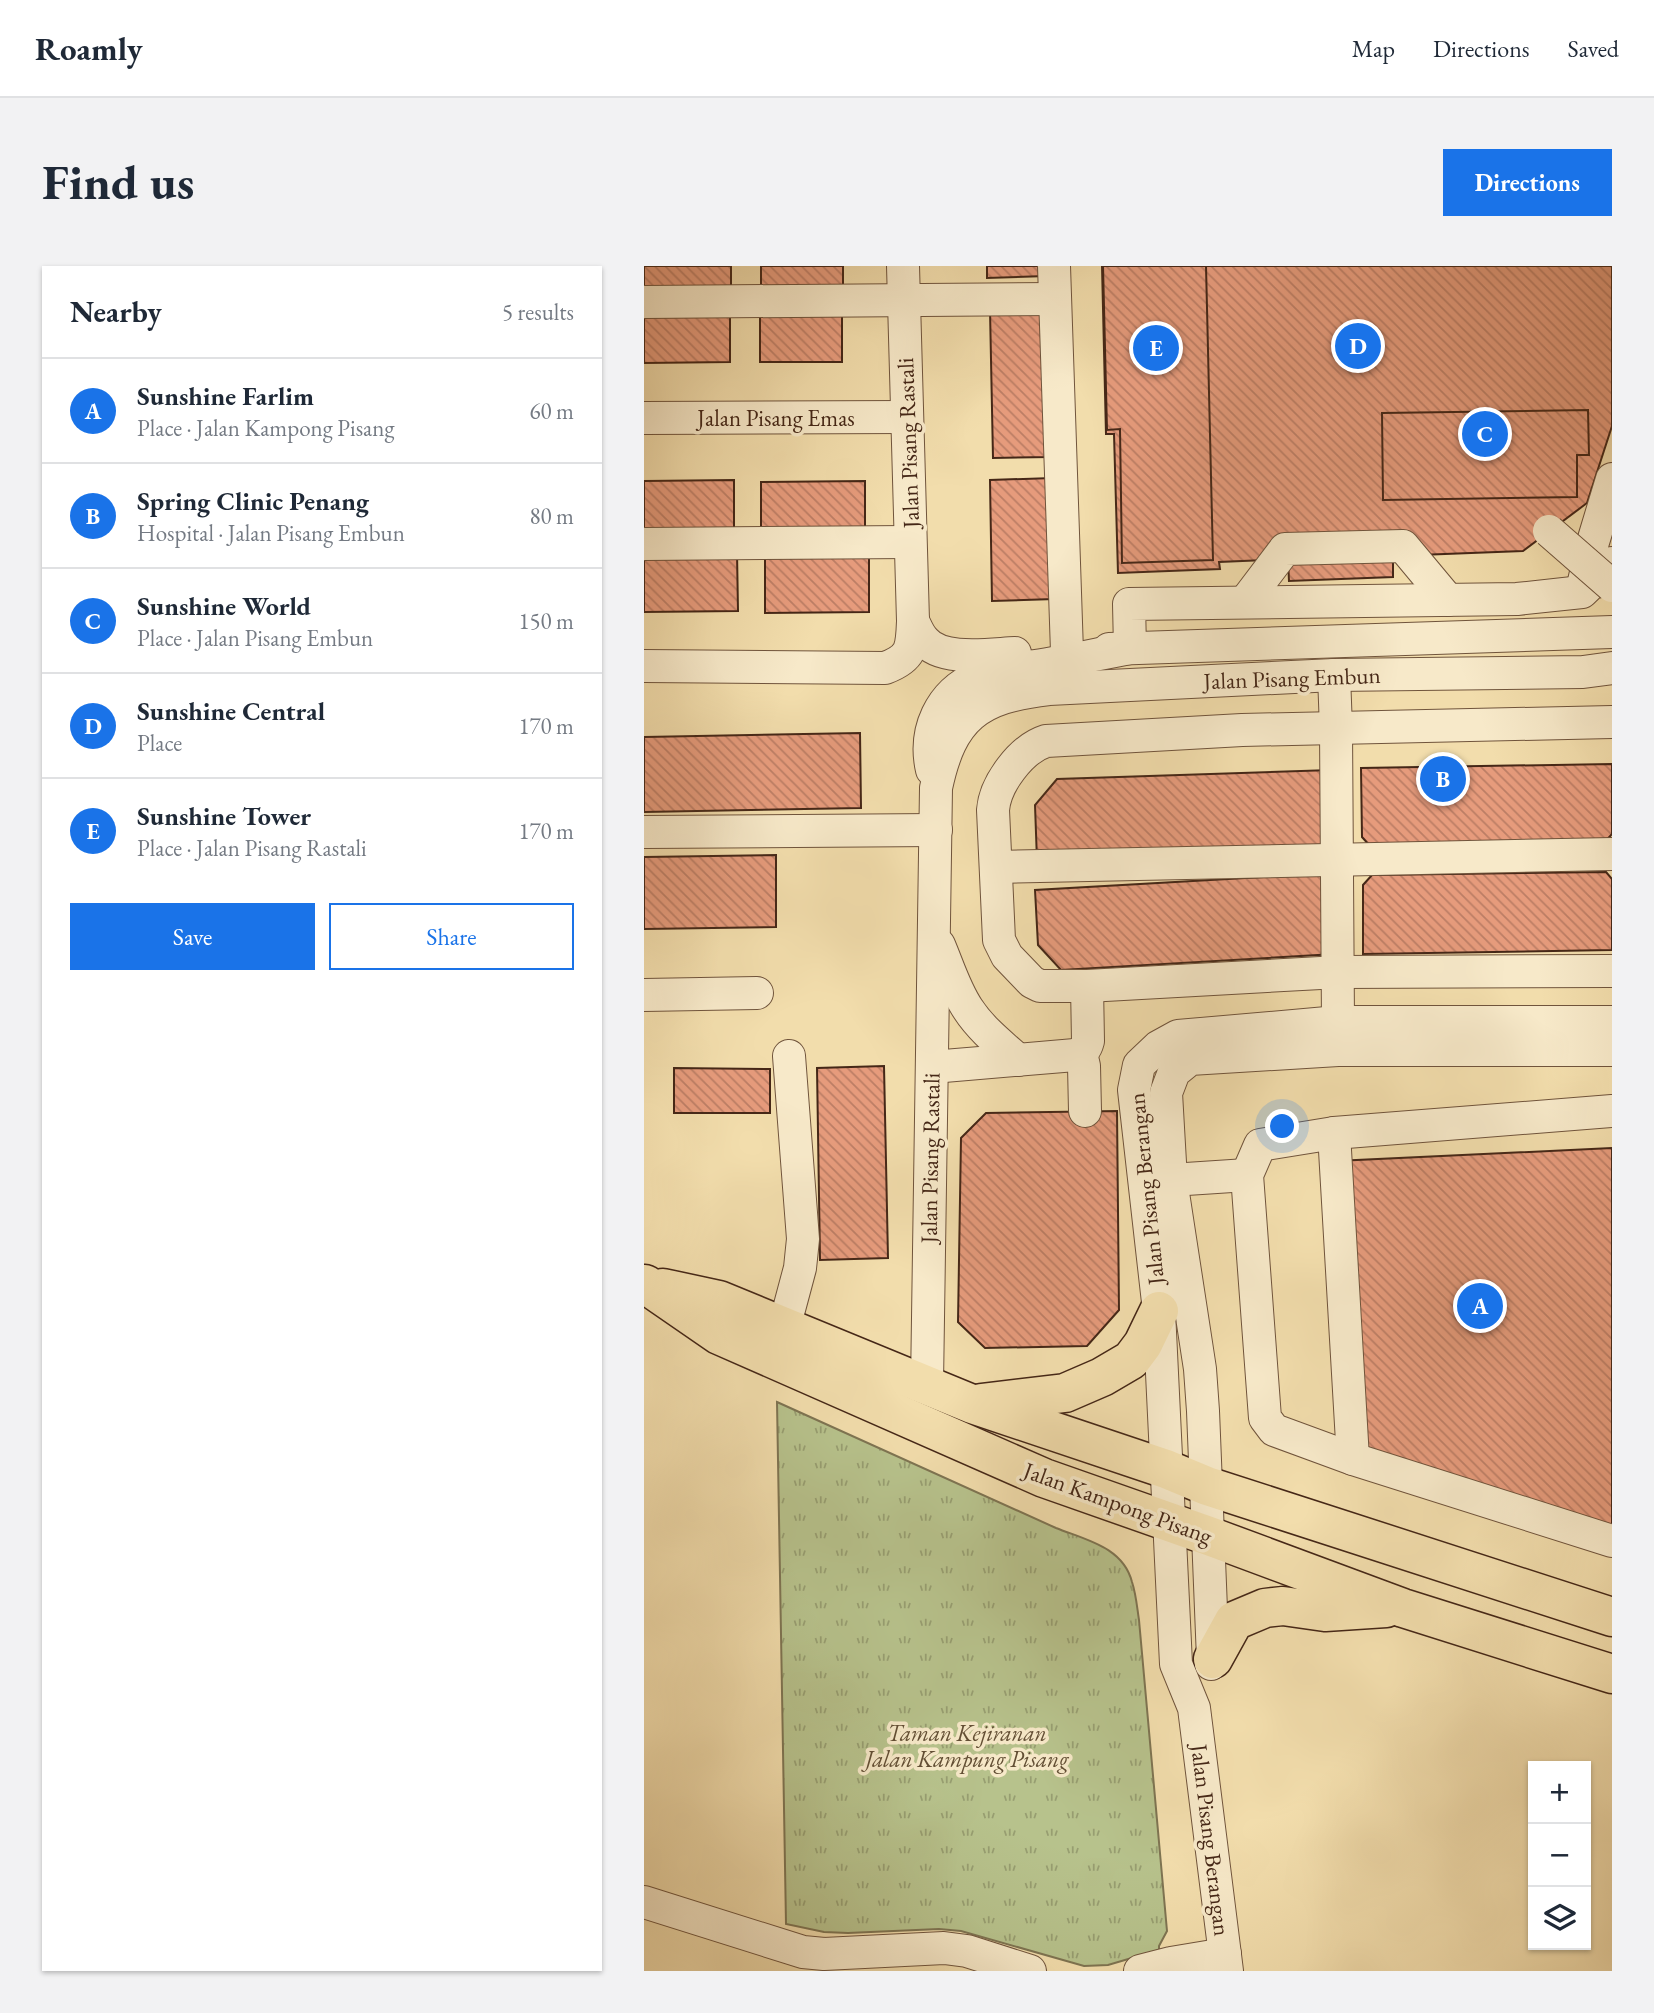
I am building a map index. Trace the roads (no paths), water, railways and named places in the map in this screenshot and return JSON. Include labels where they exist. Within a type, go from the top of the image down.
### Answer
[{"type":"main road","name":"Jalan Kampong Pisang","points":[[645,1284],[719,1300],[972,1404],[1166,1469],[1207,1486],[1612,1617]]},
{"type":"main road","name":"Jalan Kampong Pisang","points":[[645,1284],[719,1335],[1044,1478],[1403,1608],[1612,1674]]},
{"type":"main road","points":[[972,1404],[1065,1393],[1102,1377],[1131,1360],[1143,1344],[1159,1311]]},
{"type":"main road","points":[[1213,1659],[1234,1622],[1265,1608],[1283,1606],[1325,1612],[1403,1608]]},
{"type":"street","name":"Jalan Pisang Rastali","points":[[903,266],[913,621]]},
{"type":"street","points":[[1054,266],[1067,652]]},
{"type":"street","points":[[644,302],[1055,299]]},
{"type":"street","name":"Jalan Pisang Emas","points":[[644,418],[907,417]]},
{"type":"street","points":[[1597,670],[1597,589],[1593,542],[1612,479]]},
{"type":"street","points":[[1549,531],[1597,589]]},
{"type":"street","points":[[644,544],[910,542]]},
{"type":"street","points":[[1245,602],[1286,549],[1403,547],[1448,600]]},
{"type":"street","points":[[1597,589],[1612,563]]},
{"type":"street","points":[[1130,648],[1129,604],[1517,599],[1597,589]]},
{"type":"street","points":[[644,667],[885,668],[900,662],[907,654],[912,641],[913,621]]},
{"type":"street","name":"Jalan Pisang Embun","points":[[913,621],[924,641],[937,650],[956,655],[1597,634]]},
{"type":"street","name":"Jalan Pisang Embun","points":[[946,699],[978,676],[1130,648]]},
{"type":"street","name":"Jalan Pisang Embun","points":[[975,711],[995,700],[1021,692],[1040,690],[1334,675],[1597,670]]},
{"type":"street","points":[[1334,675],[1338,1022]]},
{"type":"street","name":"Jalan Pisang Rastali","points":[[936,788],[928,755],[937,714],[946,699]]},
{"type":"street","name":"Jalan Pisang Rastali","points":[[927,1384],[936,788],[942,758],[956,732],[975,711]]},
{"type":"street","points":[[1612,722],[1242,730],[1046,741],[1027,751],[1006,777],[996,792],[993,810],[999,940],[1007,956],[1032,982],[1040,986],[1087,986],[1339,972],[1612,971]]},
{"type":"street","points":[[644,832],[936,830]]},
{"type":"street","points":[[996,867],[1612,854]]},
{"type":"street","name":"Jalan Pisang Rastali","points":[[934,932],[968,1009],[986,1031],[1018,1060]]},
{"type":"street","points":[[932,1067],[1082,1053],[1088,1041],[1087,986]]},
{"type":"street","points":[[644,995],[757,993]]},
{"type":"street","name":"Jalan Pisang Berangan","points":[[1226,1962],[1194,1708],[1176,1664],[1159,1311],[1134,1090],[1139,1065],[1158,1047],[1178,1037],[1338,1022],[1612,1022]]},
{"type":"street","name":"Jalan Pisang Berangan","points":[[1194,1708],[1213,1659],[1200,1369],[1171,1180],[1166,1093],[1174,1072],[1189,1059],[1338,1050],[1604,1056]]},
{"type":"street","points":[[1082,1053],[1085,1111]]},
{"type":"street","points":[[784,1328],[800,1268],[803,1239],[789,1056]]},
{"type":"street","points":[[1612,1111],[1334,1133],[1260,1145],[1247,1175],[1265,1418],[1274,1430],[1353,1459],[1612,1541]]},
{"type":"street","points":[[1334,1133],[1353,1459]]},
{"type":"street","points":[[1171,1180],[1247,1175]]},
{"type":"street","points":[[644,1902],[803,1952],[824,1954],[944,1948],[967,1951],[1030,1971]]},
{"type":"street","points":[[1140,1971],[1171,1963],[1226,1962]]},
{"type":"place","name":"Sunshine Central","points":[[1358,346]]},
{"type":"place","name":"Sunshine Tower","points":[[1156,348]]},
{"type":"place","name":"Sunshine World","points":[[1485,434]]},
{"type":"place","name":"Spring Clinic Penang","points":[[1443,779]]},
{"type":"place","name":"Sunshine Farlim","points":[[1480,1306]]},
{"type":"park label","name":"Taman Kejiranan Jalan Kampung Pisang","points":[[967,1746]]}]
